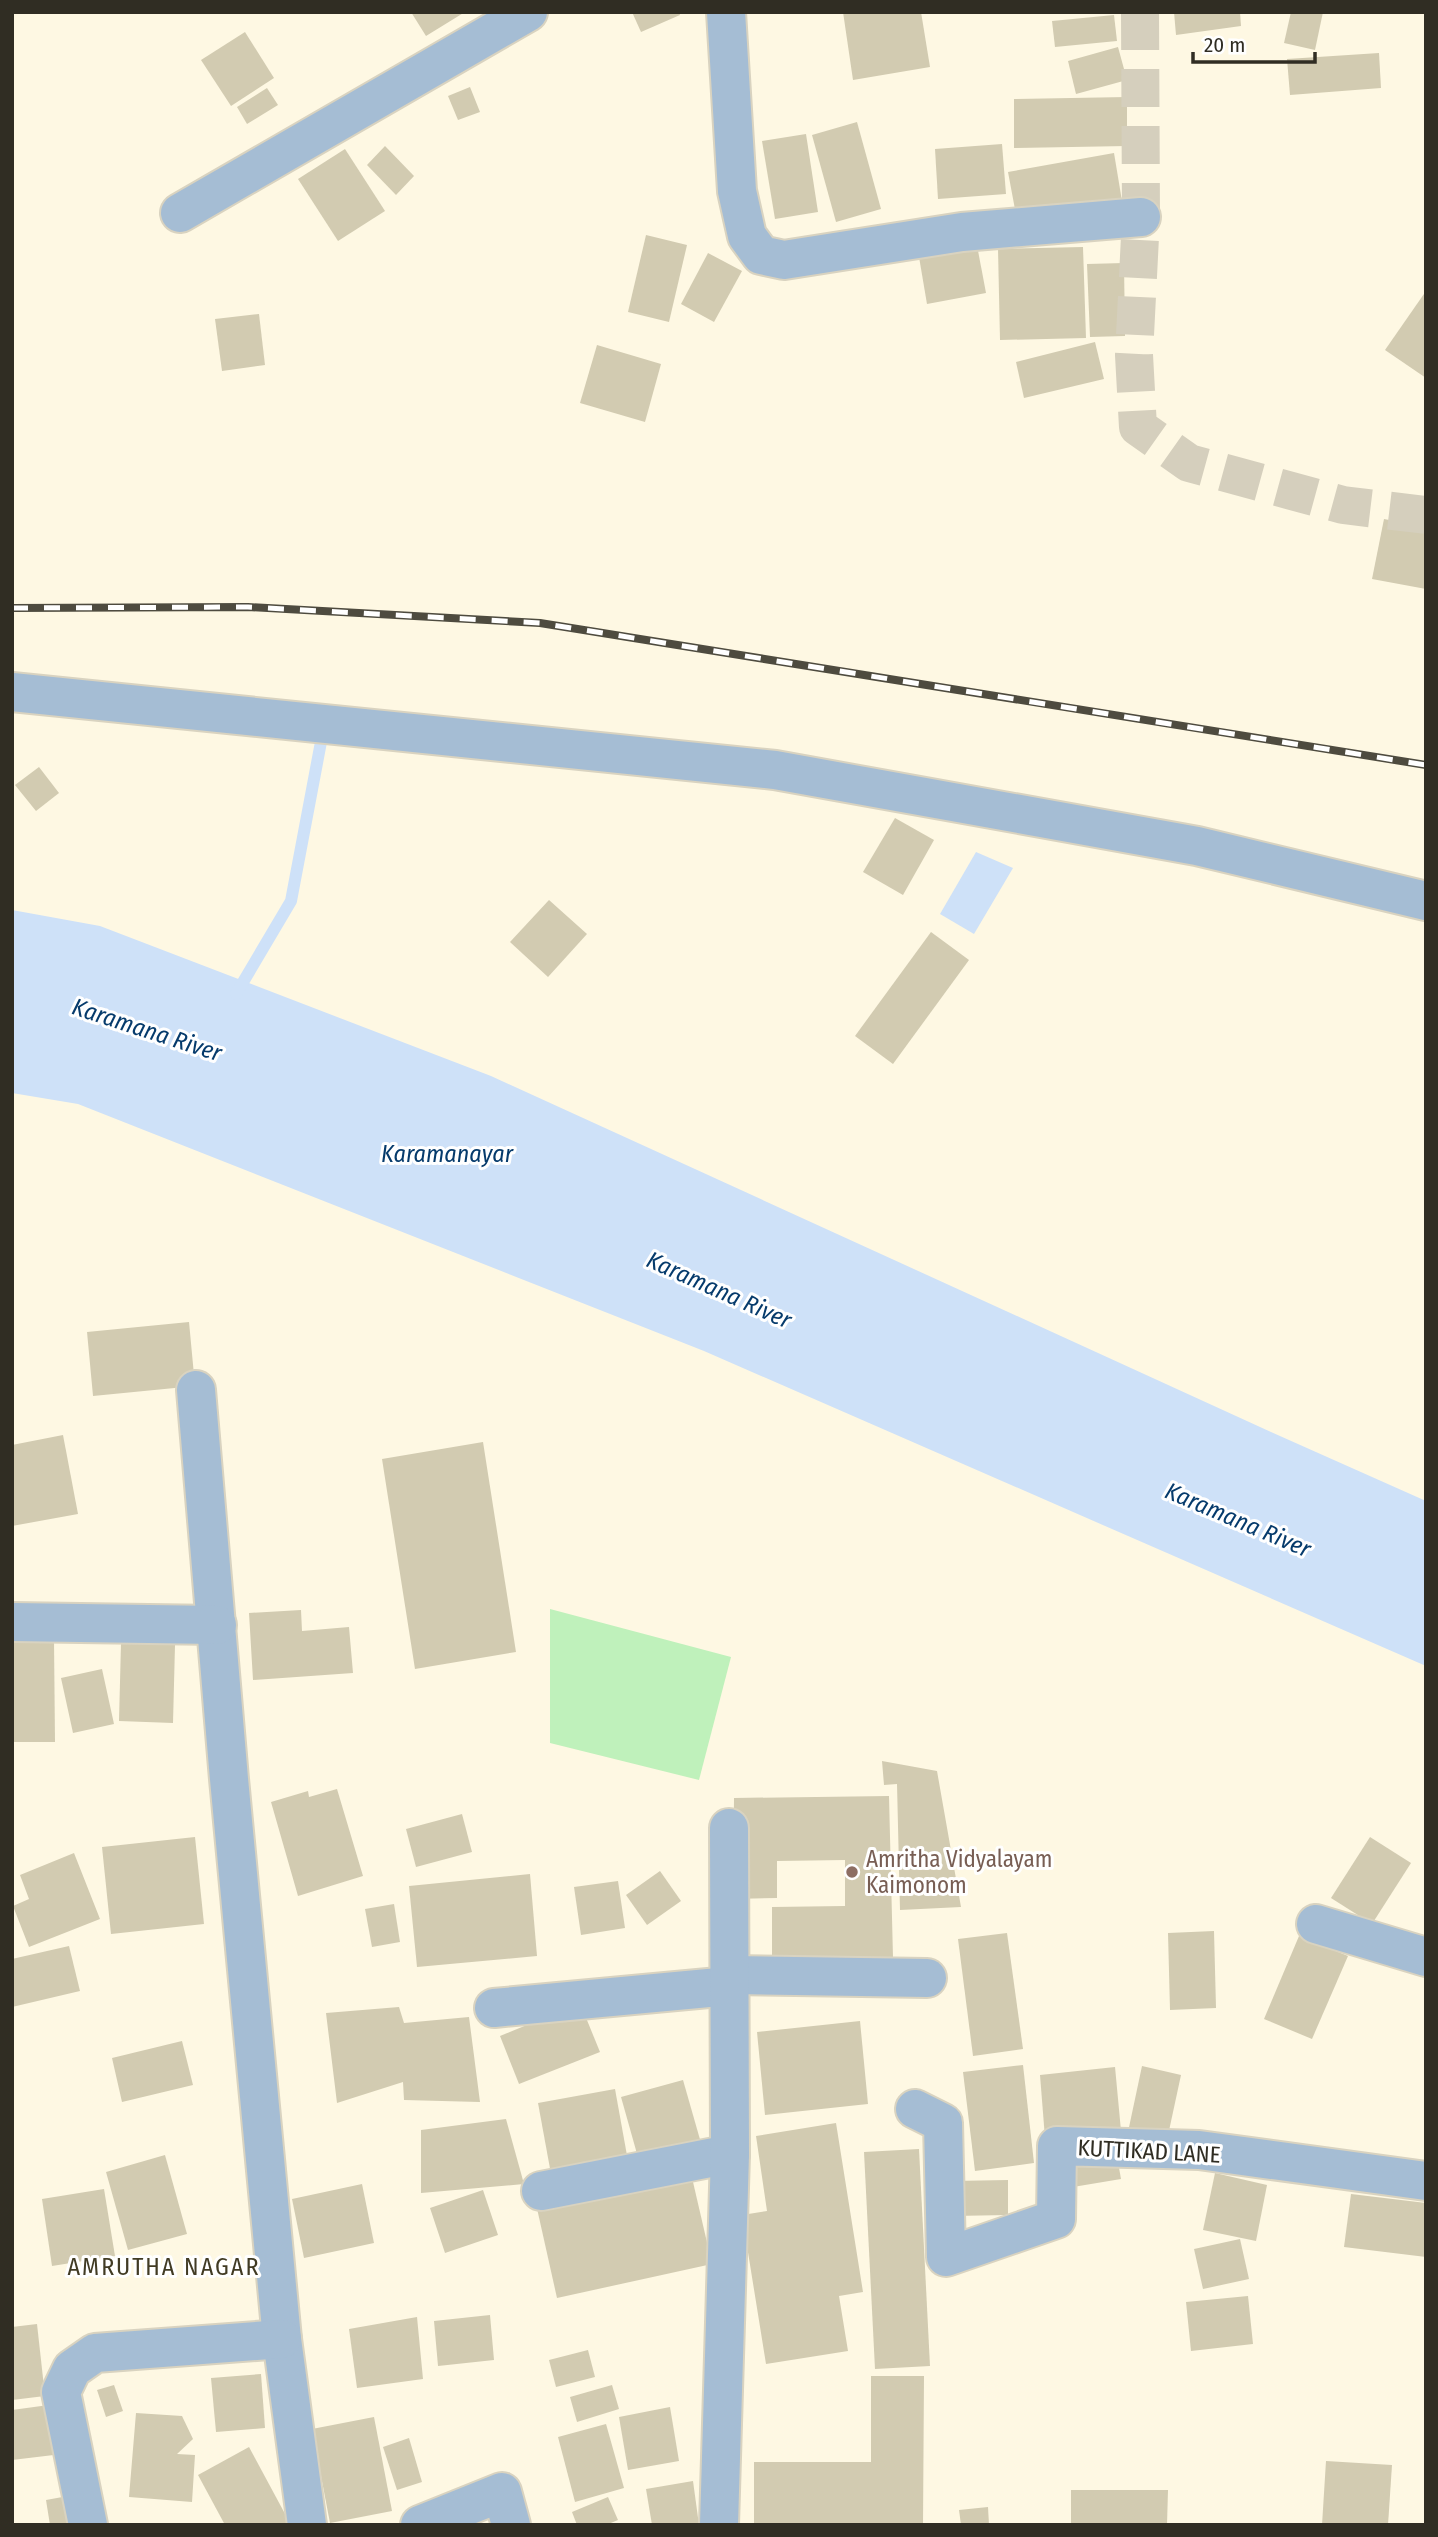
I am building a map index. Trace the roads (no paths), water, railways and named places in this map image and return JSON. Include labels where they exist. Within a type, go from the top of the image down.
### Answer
[{"type":"street","points":[[180,213],[528,12]]},
{"type":"street","points":[[726,12],[737,191],[747,236],[761,255],[784,260],[962,232],[1141,217]]},
{"type":"street","points":[[12,692],[775,770],[1197,846],[1426,901]]},
{"type":"street","points":[[196,1390],[229,1779],[282,2339],[307,2525]]},
{"type":"street","points":[[12,1622],[217,1625]]},
{"type":"street","points":[[719,2525],[730,2154],[729,1828]]},
{"type":"street","points":[[1316,1924],[1426,1957]]},
{"type":"street","points":[[494,2008],[730,1981],[927,1978]]},
{"type":"street","name":"KUTTIKAD LANE","points":[[915,2109],[943,2123],[946,2257],[1056,2219],[1057,2146],[1199,2150],[1426,2181]]},
{"type":"street","points":[[541,2191],[730,2154]]},
{"type":"street","points":[[89,2525],[61,2392],[72,2369],[95,2353],[282,2339]]},
{"type":"street","points":[[421,2525],[502,2493],[511,2525]]},
{"type":"water","points":[[976,852],[1013,868],[974,934],[940,914]]},
{"type":"water","name":"Karamanayar","points":[[12,910],[100,926],[491,1076],[1426,1501],[1426,1666],[704,1351],[78,1104],[12,1093]]},
{"type":"waterway","points":[[236,994],[291,901],[324,726]]},
{"type":"tunnel","points":[[1140,12],[1141,217],[1134,355],[1138,427],[1189,463],[1343,505],[1426,515]]},
{"type":"railway","points":[[12,608],[248,607],[540,623],[1426,765]]},
{"type":"place","name":"Amritha Vidyalayam Kaimonom","points":[[852,1872]]},
{"type":"district","name":"AMRUTHA NAGAR","points":[[164,2267]]},
{"type":"water label","name":"Karamana River","points":[[147,1030]]},
{"type":"water label","name":"Karamana River","points":[[719,1290]]},
{"type":"water label","name":"Karamana River","points":[[1238,1520]]}]
